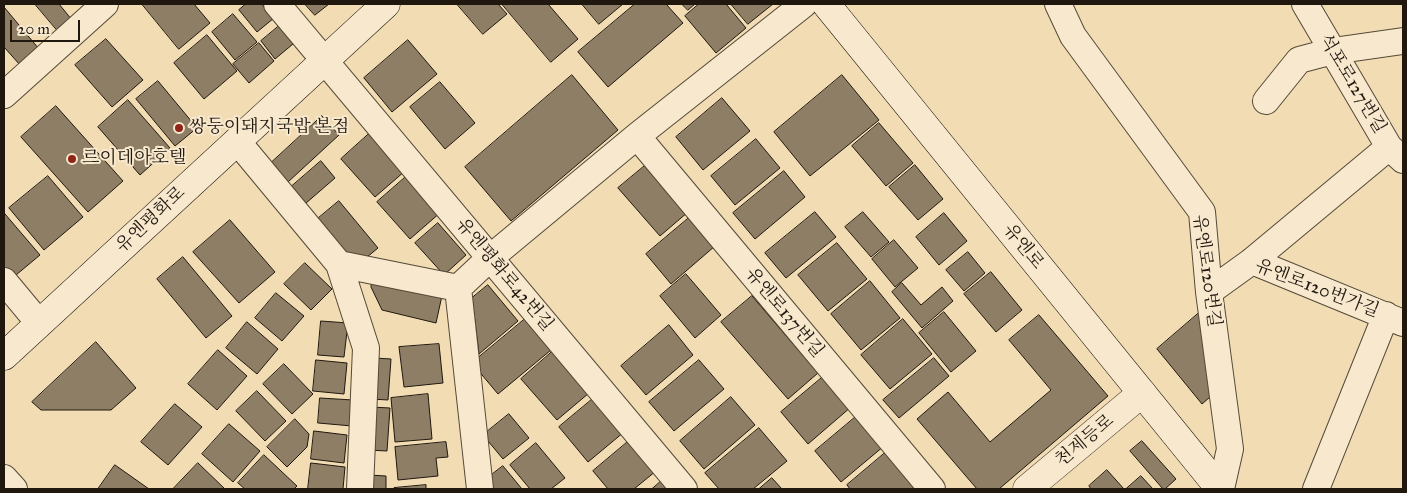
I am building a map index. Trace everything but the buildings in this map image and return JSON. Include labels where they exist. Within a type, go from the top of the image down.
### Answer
[{"type":"main road","name":"유엔평화로","points":[[4,356],[386,4]]},
{"type":"main road","name":"유엔로","points":[[826,4],[1220,489]]},
{"type":"main road","name":"천제등로","points":[[1027,489],[1142,393]]},
{"type":"street","points":[[4,96],[105,4]]},
{"type":"street","name":"유엔평화로42번길","points":[[277,4],[684,489]]},
{"type":"street","points":[[458,288],[490,258],[637,136],[804,4]]},
{"type":"street","name":"유엔로120번길","points":[[1058,4],[1073,36],[1202,212],[1209,292],[1230,449],[1220,489]]},
{"type":"street","name":"석포로127번길","points":[[1305,4],[1396,153]]},
{"type":"street","points":[[1266,101],[1299,60],[1333,51],[1403,41]]},
{"type":"street","name":"유엔로137번길","points":[[637,136],[932,489]]},
{"type":"street","points":[[237,141],[339,264],[366,348],[360,489]]},
{"type":"street","points":[[1252,261],[1396,153]]},
{"type":"street","name":"유엔로120번가길","points":[[1209,292],[1252,261],[1395,319]]},
{"type":"street","points":[[339,264],[458,288]]},
{"type":"street","points":[[4,281],[39,323]]},
{"type":"street","points":[[458,288],[480,489]]},
{"type":"street","points":[[1316,489],[1395,319]]},
{"type":"street","points":[[4,478],[14,489]]},
{"type":"place","name":"쌍둥이돼지국밥 본점","points":[[179,128]]},
{"type":"place","name":"르이데아호텔","points":[[72,159]]}]
